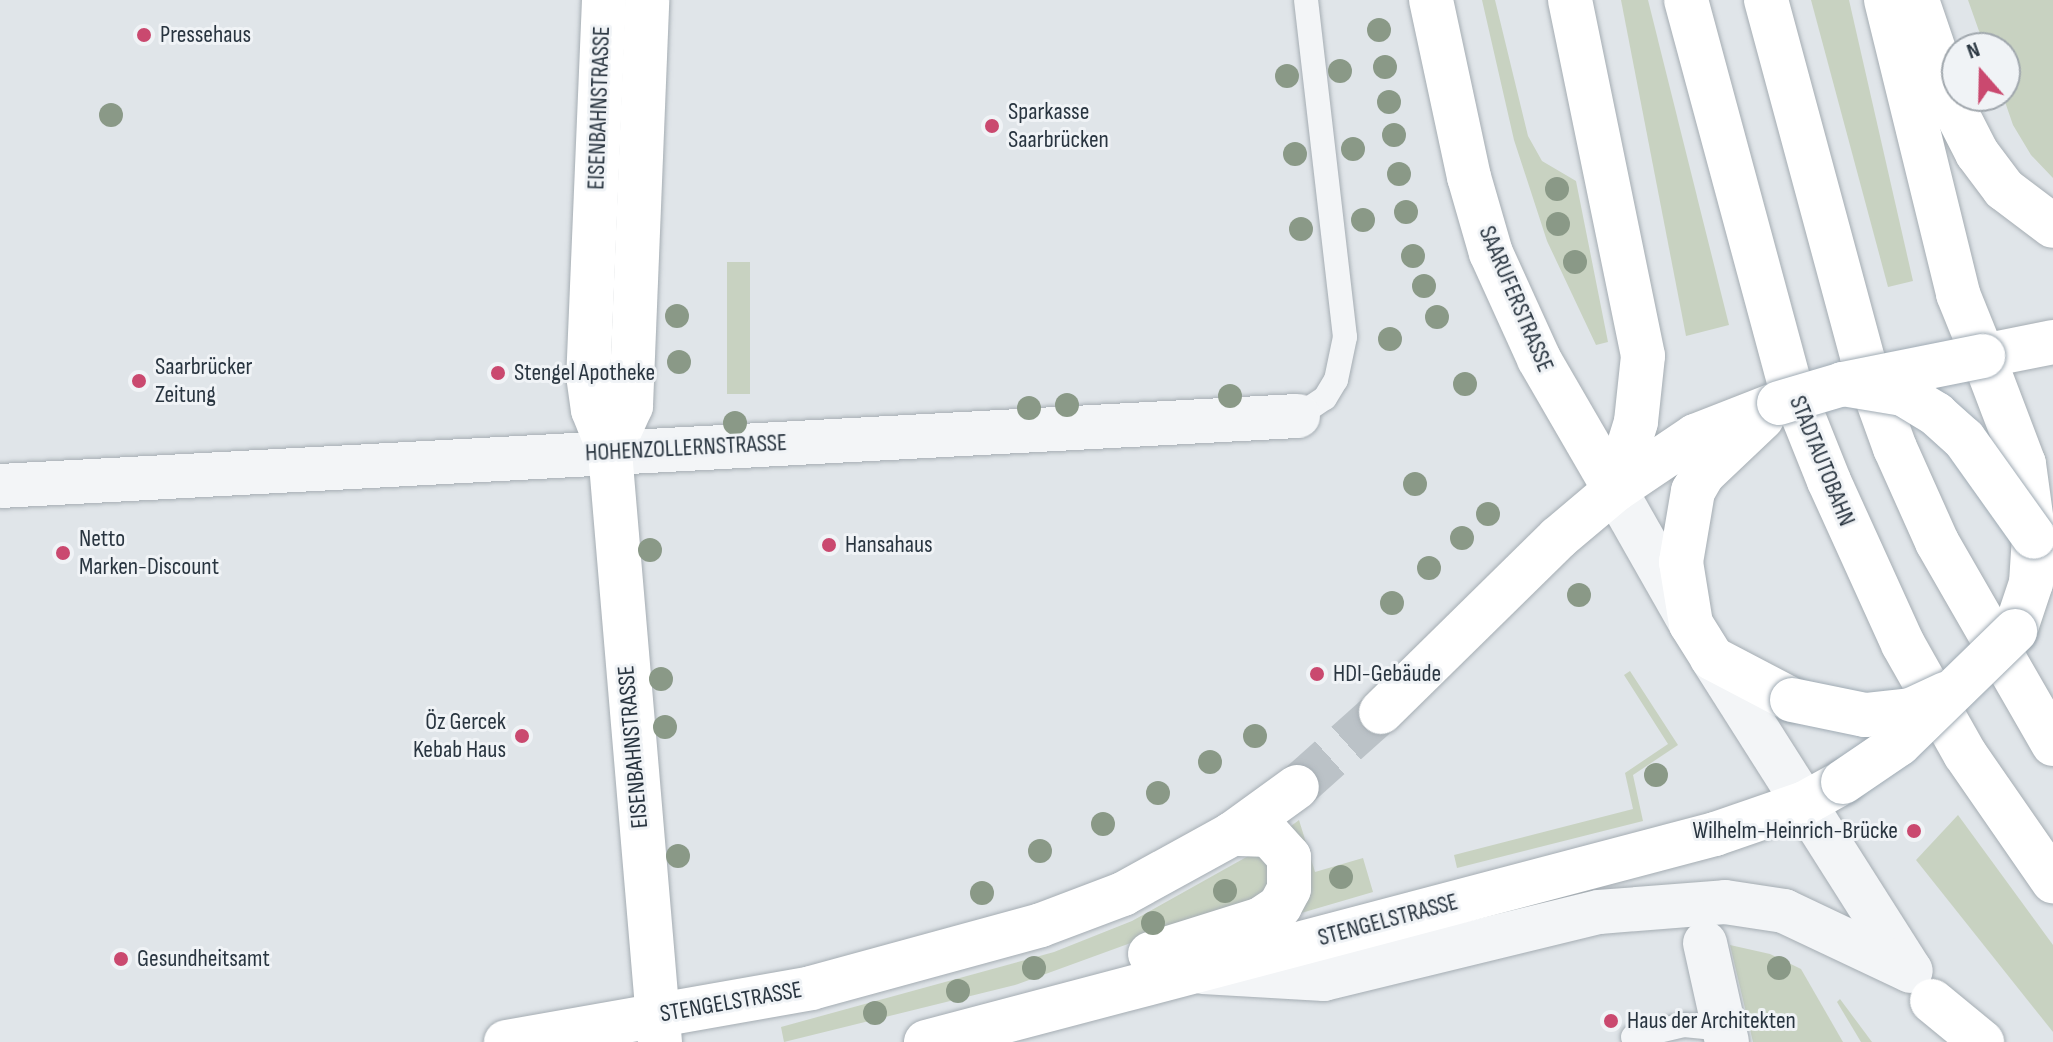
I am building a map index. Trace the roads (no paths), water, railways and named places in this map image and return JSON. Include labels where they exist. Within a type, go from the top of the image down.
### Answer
[{"type":"main road","name":"EISENBAHNSTRASSE","points":[[604,0],[588,375],[593,410],[610,452],[659,1028]]},
{"type":"main road","name":"EISENBAHNSTRASSE","points":[[610,452],[631,406],[647,0]]},
{"type":"main road","name":"SAARUFERSTRASSE","points":[[1431,0],[1469,177],[1491,253],[1539,359],[1615,490]]},
{"type":"main road","points":[[1570,0],[1643,356],[1636,422],[1615,490]]},
{"type":"main road","name":"STADTAUTOBAHN","points":[[1686,0],[1789,381],[1829,481],[1903,644],[1965,754],[2053,881]]},
{"type":"main road","points":[[1766,0],[1858,342],[1895,448],[1937,542],[2053,744]]},
{"type":"main road","points":[[1886,0],[1958,294],[2024,464],[2044,553],[2015,631]]},
{"type":"main road","points":[[1917,0],[1953,106],[1977,153],[2004,189],[2053,226]]},
{"type":"main road","points":[[1381,712],[1558,538],[1615,490],[1699,455],[1779,403],[1843,384],[2053,342]]},
{"type":"main road","points":[[1843,384],[1903,394],[1936,414],[1964,439],[2044,553]]},
{"type":"main road","points":[[1699,455],[1682,532],[1702,641],[1792,700],[1865,715],[1911,710],[1958,688],[2053,589]]},
{"type":"main road","name":"STENGELSTRASSE","points":[[926,1042],[1715,834],[1805,803],[1843,782],[1899,744],[1958,688]]},
{"type":"main road","name":"STENGELSTRASSE","points":[[506,1042],[659,1028],[1041,925],[1123,894],[1232,834],[1297,787]]},
{"type":"main road","points":[[1043,1012],[1129,961],[1261,919],[1280,906],[1289,889],[1289,857],[1269,835],[1232,834]]},
{"type":"main road","points":[[1921,986],[1982,1042]]},
{"type":"street","name":"HOHENZOLLERNSTRASSE","points":[[0,486],[1298,416]]},
{"type":"street","points":[[1615,490],[1702,641],[1955,1042]]},
{"type":"street","points":[[1193,972],[1324,979],[1599,912],[1725,902],[1784,911],[1921,986]]},
{"type":"street","points":[[1705,943],[1726,1036]]},
{"type":"lane","name":"HOHENZOLLERNSTRASSE","points":[[1298,416],[1325,398],[1343,361],[1345,337],[1306,0]]},
{"type":"lane","points":[[1633,1037],[1684,1025],[1726,1036]]},
{"type":"tunnel","points":[[1297,787],[1381,712]]},
{"type":"place","name":"Pressehaus","points":[[144,35]]},
{"type":"place","name":"Sparkasse Saarbrücken","points":[[992,126]]},
{"type":"place","name":"Stengel Apotheke","points":[[498,373]]},
{"type":"place","name":"Saarbrücker Zeitung","points":[[139,381]]},
{"type":"place","name":"Hansahaus","points":[[829,545]]},
{"type":"place","name":"Netto Marken-Discount","points":[[63,553]]},
{"type":"place","name":"HDI-Gebäude","points":[[1317,674]]},
{"type":"place","name":"Öz Gercek Kebab Haus","points":[[522,736]]},
{"type":"place","name":"Wilhelm-Heinrich-Brücke","points":[[1914,831]]},
{"type":"place","name":"Gesundheitsamt","points":[[121,959]]},
{"type":"place","name":"Haus der Architekten","points":[[1611,1021]]}]
